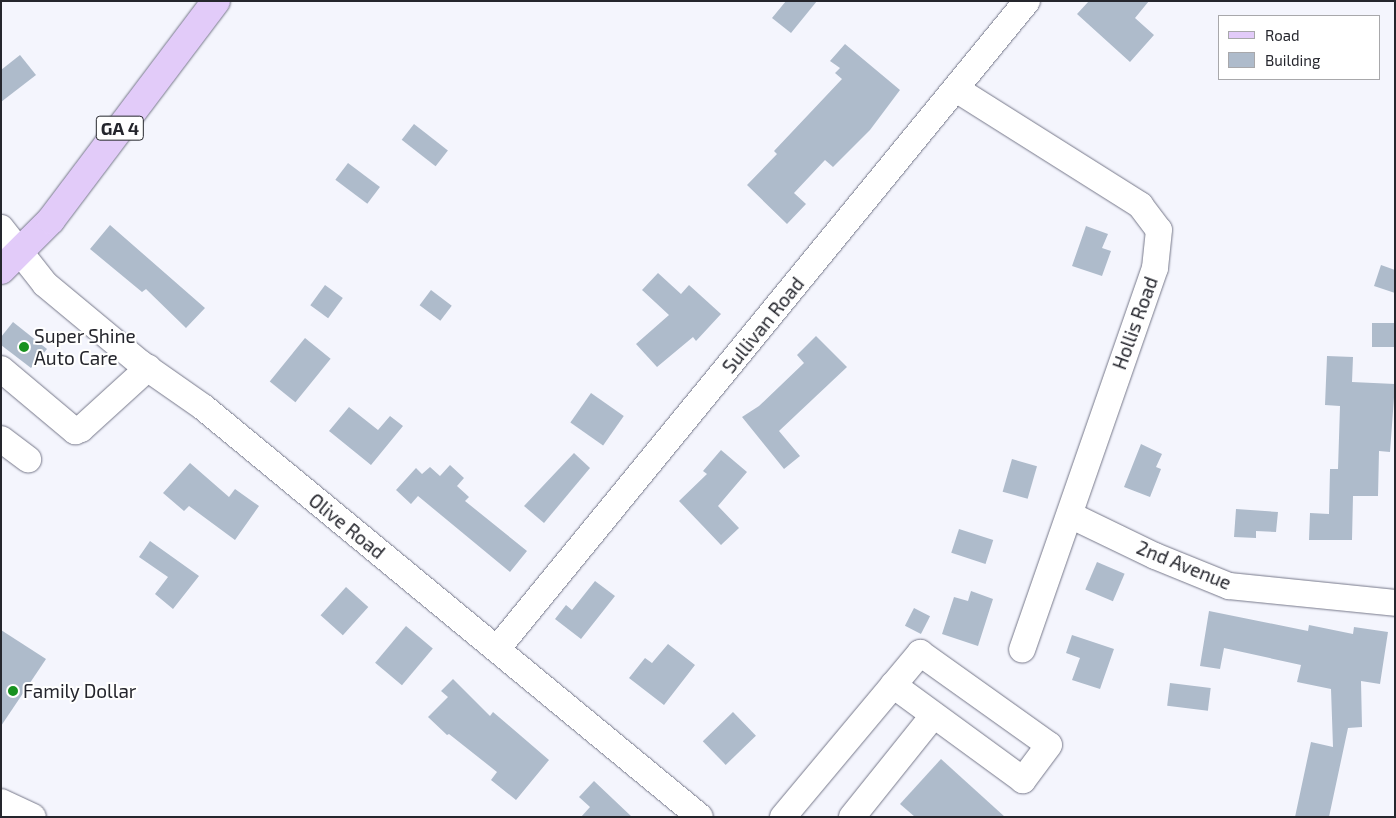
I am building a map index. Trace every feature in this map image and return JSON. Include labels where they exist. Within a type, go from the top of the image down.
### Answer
[{"type":"main road","name":"GA 4","points":[[1,270],[51,220],[216,1]]},
{"type":"street","name":"Sullivan Road","points":[[497,649],[1027,1]]},
{"type":"street","name":"Hollis Road","points":[[956,89],[1140,205],[1159,230],[1156,268],[1022,649]]},
{"type":"street","name":"Olive Road","points":[[1,228],[45,284],[148,368],[203,407],[700,817]]},
{"type":"street","points":[[1,369],[75,431],[81,429],[148,368]]},
{"type":"street","points":[[1,439],[28,459]]},
{"type":"street","name":"2nd Avenue","points":[[1070,514],[1155,556],[1229,586],[1395,603]]},
{"type":"street","points":[[783,817],[920,653],[1049,745],[1023,780],[893,686]]},
{"type":"street","points":[[852,817],[933,716]]},
{"type":"street","points":[[1,802],[33,817]]},
{"type":"building","points":[[786,1],[817,1],[791,33],[772,18]]},
{"type":"building","points":[[1089,1],[1149,1],[1135,18],[1154,35],[1130,62],[1077,14]]},
{"type":"building","points":[[845,44],[900,90],[870,130],[833,167],[825,160],[794,193],[806,204],[787,224],[747,185],[777,154],[774,151],[842,79],[835,73],[840,68],[830,61]]},
{"type":"building","points":[[20,55],[36,75],[1,102],[1,70]]},
{"type":"building","points":[[414,124],[448,150],[436,166],[402,140]]},
{"type":"building","points":[[348,163],[380,187],[367,204],[335,180]]},
{"type":"building","points":[[110,225],[205,308],[186,328],[146,289],[142,292],[90,249]]},
{"type":"building","points":[[1086,226],[1108,234],[1102,248],[1111,251],[1102,276],[1072,266]]},
{"type":"building","points":[[1381,265],[1395,270],[1395,293],[1374,286]]},
{"type":"building","points":[[658,273],[681,294],[689,285],[721,314],[696,341],[693,337],[657,367],[636,344],[669,315],[642,290]]},
{"type":"building","points":[[325,285],[343,298],[328,318],[310,305]]},
{"type":"building","points":[[431,290],[452,306],[440,321],[420,305]]},
{"type":"building","name":"Super Shine Auto Care","points":[[13,322],[47,349],[31,368],[1,345],[1,337]]},
{"type":"building","points":[[1372,323],[1395,323],[1395,347],[1372,347]]},
{"type":"building","points":[[816,336],[847,367],[779,431],[800,456],[784,469],[742,417],[759,406],[804,363],[797,355]]},
{"type":"building","points":[[305,338],[331,359],[295,402],[270,382]]},
{"type":"building","points":[[1327,356],[1353,357],[1352,382],[1395,384],[1390,452],[1379,451],[1378,496],[1353,496],[1352,540],[1309,540],[1310,513],[1329,514],[1330,469],[1338,469],[1340,406],[1325,405]]},
{"type":"building","points":[[591,393],[624,416],[603,445],[570,422]]},
{"type":"building","points":[[349,407],[378,430],[390,416],[403,426],[371,465],[329,431]]},
{"type":"building","points":[[1141,444],[1162,454],[1156,467],[1161,469],[1150,497],[1124,487]]},
{"type":"building","points":[[721,450],[747,472],[718,506],[739,528],[721,545],[679,501],[707,474],[703,471]]},
{"type":"building","points":[[574,453],[590,468],[544,523],[524,506]]},
{"type":"building","points":[[1012,459],[1037,466],[1028,499],[1003,492]]},
{"type":"building","points":[[190,463],[229,497],[235,489],[259,506],[235,540],[189,506],[184,511],[163,493]]},
{"type":"building","points":[[450,465],[464,478],[457,486],[469,497],[465,501],[527,551],[510,572],[418,496],[411,504],[396,490],[416,468],[422,474],[430,467],[440,476]]},
{"type":"building","points":[[1236,509],[1278,512],[1276,532],[1256,531],[1256,538],[1234,537]]},
{"type":"building","points":[[959,529],[993,540],[986,564],[951,553]]},
{"type":"building","points":[[150,541],[199,576],[173,609],[155,594],[168,577],[139,557]]},
{"type":"building","points":[[1097,562],[1125,574],[1113,601],[1085,590]]},
{"type":"building","points":[[595,581],[615,596],[581,639],[555,619],[566,605],[572,610]]},
{"type":"building","points":[[346,587],[368,607],[343,635],[321,615]]},
{"type":"building","points":[[971,591],[993,599],[978,646],[942,634],[954,597],[968,601]]},
{"type":"building","points":[[914,608],[930,616],[921,634],[905,626]]},
{"type":"building","points":[[1209,611],[1308,631],[1309,625],[1353,634],[1354,627],[1388,632],[1380,684],[1361,681],[1362,727],[1348,728],[1329,817],[1295,817],[1311,742],[1333,747],[1331,689],[1297,682],[1301,665],[1224,648],[1220,669],[1200,666]]},
{"type":"building","points":[[406,626],[433,648],[402,685],[375,663]]},
{"type":"building","name":"Family Dollar","points":[[1,630],[46,659],[1,726]]},
{"type":"building","points":[[1072,635],[1114,649],[1100,689],[1072,680],[1080,658],[1066,653]]},
{"type":"building","points":[[668,644],[695,665],[664,705],[629,678],[645,658],[652,663]]},
{"type":"building","points":[[453,679],[490,716],[493,712],[549,760],[516,800],[491,780],[497,772],[449,734],[447,735],[428,717],[448,697],[441,691]]},
{"type":"building","points":[[1170,683],[1211,688],[1208,711],[1167,706]]},
{"type":"building","points":[[733,712],[756,736],[726,765],[703,741]]},
{"type":"building","points":[[941,759],[1005,817],[915,817],[900,804]]},
{"type":"building","points":[[594,781],[632,817],[581,817],[590,807],[579,797]]},
{"type":"place","name":"Super Shine Auto Care","points":[[24,347]]},
{"type":"place","name":"Family Dollar","points":[[13,691]]}]
